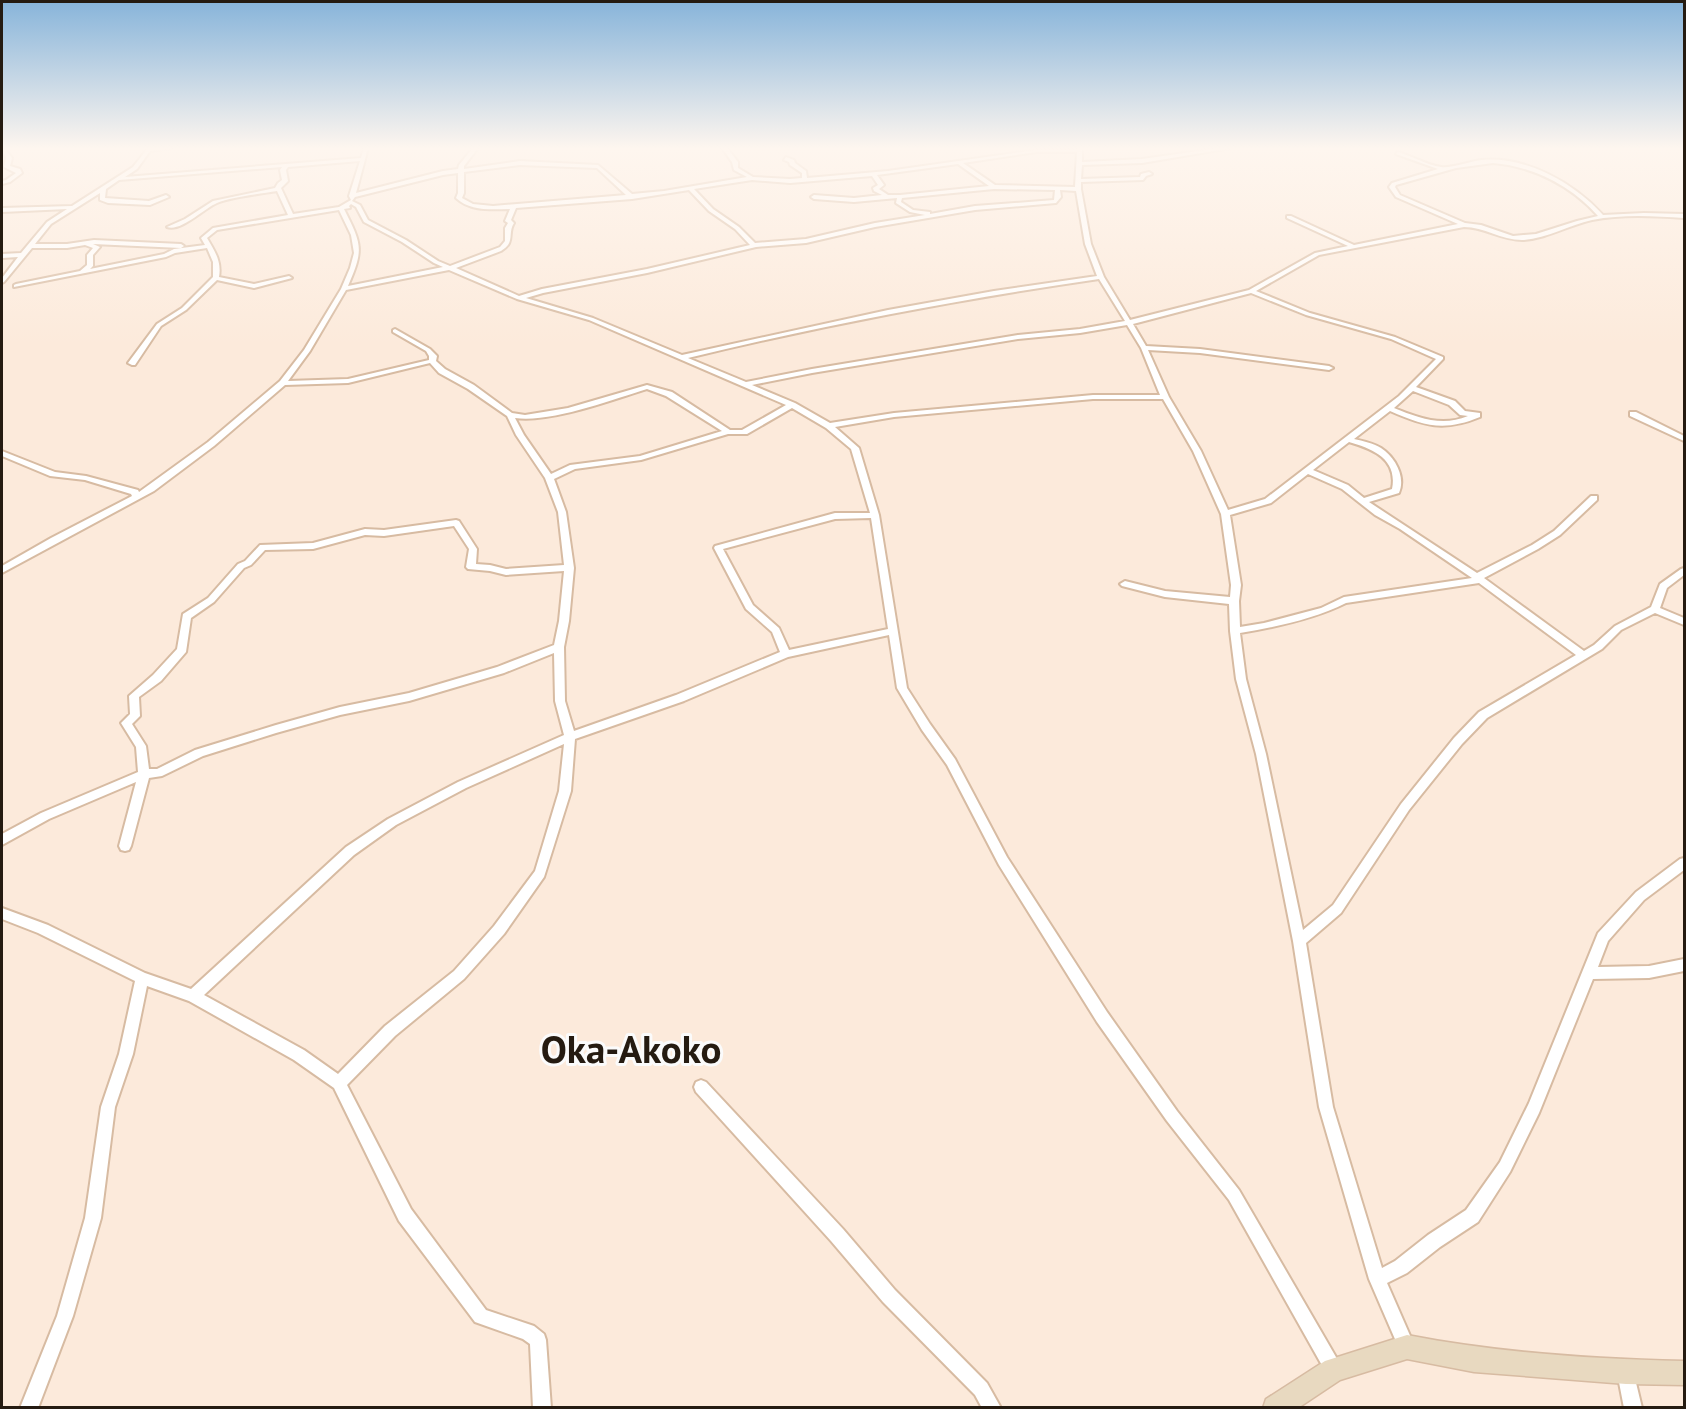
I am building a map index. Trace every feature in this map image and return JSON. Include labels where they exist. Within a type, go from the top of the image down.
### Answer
[{"type":"main road","points":[[1275,1407],[1334,1370],[1407,1347],[1474,1360],[1626,1372],[1684,1373]]},
{"type":"street","points":[[2,281],[49,223],[62,214]]},
{"type":"street","points":[[170,227],[197,214]]},
{"type":"street","points":[[132,363],[159,325],[184,309],[216,278],[218,271],[204,238],[215,229],[300,214]]},
{"type":"street","points":[[2,570],[137,497],[211,444],[283,384],[307,351],[344,289],[353,268],[357,253],[354,235],[344,214]]},
{"type":"street","points":[[362,214],[366,221],[404,241],[436,262],[519,298],[591,319],[792,405],[829,426],[855,448],[875,515],[902,688],[926,728],[951,762],[1003,861],[1102,1017],[1172,1116],[1234,1195],[1334,1370]]},
{"type":"street","points":[[344,289],[450,268],[505,248],[510,237],[508,228],[511,223],[508,221],[511,214]]},
{"type":"street","points":[[716,214],[737,228],[754,246]]},
{"type":"street","points":[[519,298],[542,291],[646,271],[754,246],[806,242],[875,225],[941,214]]},
{"type":"street","points":[[1083,214],[1088,244],[1101,277],[1144,348],[1165,397],[1197,451],[1225,514],[1236,585],[1235,631],[1241,679],[1261,754],[1299,941],[1326,1107],[1377,1279],[1407,1347]]},
{"type":"street","points":[[1438,214],[1464,225]]},
{"type":"street","points":[[1599,214],[1602,217]]},
{"type":"street","points":[[743,385],[812,371],[997,341],[1127,323],[1251,291],[1308,257],[1352,246],[1464,225],[1473,224],[1503,236],[1523,238],[1546,234],[1602,217],[1684,216]]},
{"type":"street","points":[[1289,217],[1352,246]]},
{"type":"street","points":[[29,246],[140,242],[178,247],[207,243]]},
{"type":"street","points":[[16,286],[166,255],[207,243]]},
{"type":"street","points":[[78,244],[97,247],[90,255],[90,266],[83,271]]},
{"type":"street","points":[[2,256],[22,255]]},
{"type":"street","points":[[679,358],[850,318],[983,294],[1101,277]]},
{"type":"street","points":[[216,278],[255,286],[289,278]]},
{"type":"street","points":[[1225,514],[1268,501],[1389,408],[1441,358],[1393,338],[1308,314],[1251,291]]},
{"type":"street","points":[[395,331],[428,350],[434,357],[432,361]]},
{"type":"street","points":[[1144,348],[1200,351],[1329,368]]},
{"type":"street","points":[[283,384],[348,381],[432,361]]},
{"type":"street","points":[[432,361],[442,371],[471,387],[510,415],[525,417],[569,410],[646,387],[669,394],[728,432]]},
{"type":"street","points":[[1389,408],[1429,424],[1445,426],[1478,415],[1463,413],[1452,404],[1411,388]]},
{"type":"street","points":[[829,426],[894,415],[1093,397],[1165,397]]},
{"type":"street","points":[[549,478],[573,467],[642,458],[728,432],[744,432],[792,405]]},
{"type":"street","points":[[1633,414],[1684,439]]},
{"type":"street","points":[[339,1083],[390,1031],[459,975],[499,930],[540,873],[565,791],[570,737],[560,701],[559,647],[569,568],[562,512],[549,478],[514,425],[510,415]]},
{"type":"street","points":[[514,425],[525,417]]},
{"type":"street","points":[[1347,439],[1379,450],[1394,466],[1398,485],[1396,491],[1362,501]]},
{"type":"street","points":[[2,453],[53,474],[86,478],[135,492],[137,497]]},
{"type":"street","points":[[1308,471],[1338,483],[1583,655]]},
{"type":"street","points":[[1478,580],[1481,574],[1535,547],[1557,533],[1593,498]]},
{"type":"street","points":[[786,654],[776,630],[749,606],[718,548],[834,516],[875,515]]},
{"type":"street","points":[[126,846],[144,774],[141,746],[126,723],[135,716],[134,696],[157,678],[182,650],[186,616],[211,600],[241,566],[248,563],[263,547],[313,546],[365,532],[384,533],[456,522],[473,549],[471,567],[506,572],[569,568]]},
{"type":"street","points":[[1299,941],[1337,909],[1406,807],[1458,741],[1483,715],[1598,647],[1618,628],[1655,609],[1663,586],[1684,571]]},
{"type":"street","points":[[1235,631],[1324,610],[1344,600],[1478,580]]},
{"type":"street","points":[[1125,584],[1165,594],[1234,601]]},
{"type":"street","points":[[1655,609],[1684,622]]},
{"type":"street","points":[[193,996],[350,851],[392,822],[462,785],[570,737],[680,698],[786,654],[893,631]]},
{"type":"street","points":[[2,840],[45,816],[144,774],[158,772],[199,753],[340,711],[409,697],[500,670],[559,647]]},
{"type":"street","points":[[1377,1279],[1401,1267],[1434,1241],[1472,1216],[1505,1167],[1534,1108],[1603,937],[1640,896],[1684,863]]},
{"type":"street","points":[[2,912],[43,929],[142,978],[193,996],[299,1055],[339,1083],[405,1215],[482,1316],[528,1332],[538,1340],[542,1407]]},
{"type":"street","points":[[1589,973],[1640,973],[1684,965]]},
{"type":"street","points":[[29,1407],[65,1316],[93,1218],[108,1107],[126,1054],[142,978]]},
{"type":"street","points":[[701,1087],[837,1235],[889,1296],[981,1389],[992,1407]]},
{"type":"street","points":[[1626,1372],[1633,1407]]},
{"type":"district","name":"Oka-Akoko","points":[[631,1049]]}]
